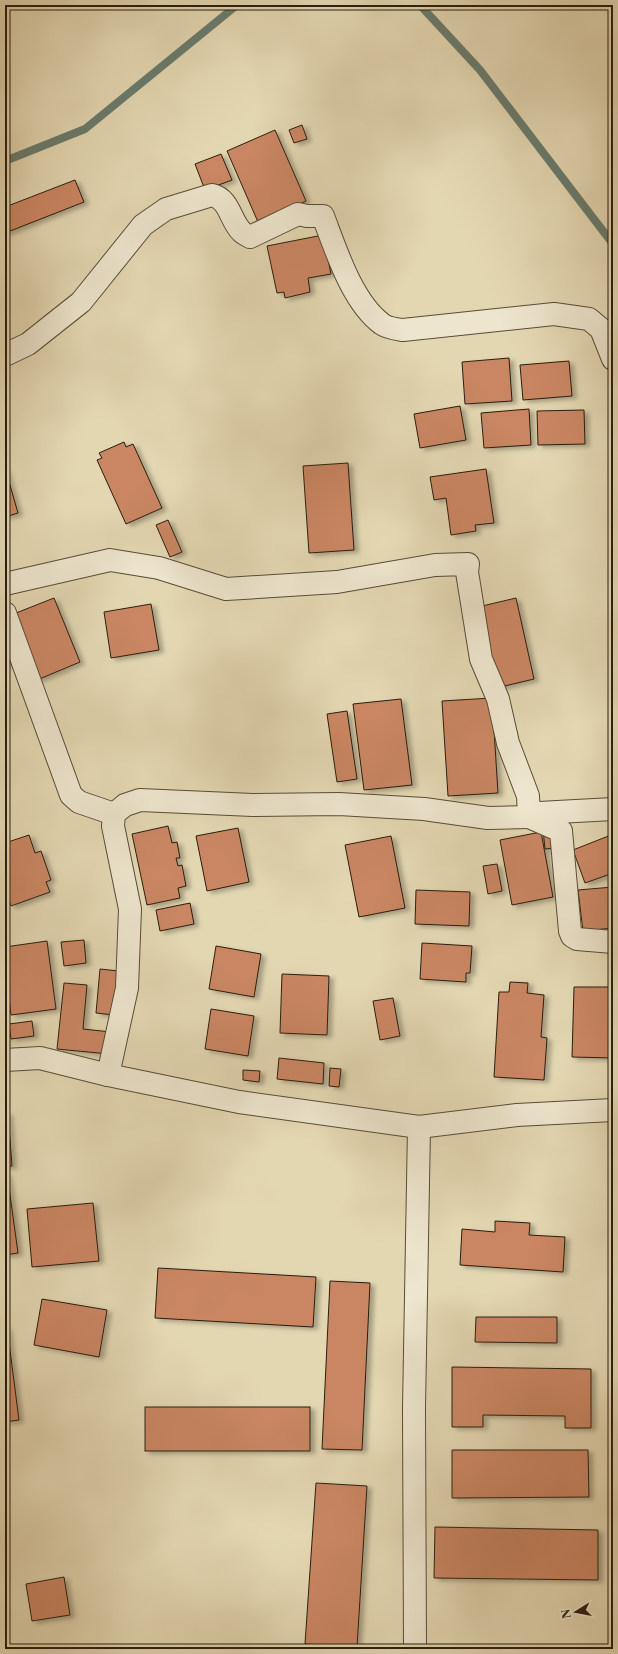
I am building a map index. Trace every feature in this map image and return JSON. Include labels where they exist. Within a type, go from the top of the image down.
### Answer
[{"type":"street","points":[[5,355],[28,344],[81,302],[143,225],[166,209],[212,196],[218,197],[224,203],[241,231],[250,237],[298,214],[307,216],[323,216],[341,264],[364,306],[383,325],[403,330],[554,314],[589,320],[601,329],[613,359]]},
{"type":"street","points":[[5,584],[110,560],[159,568],[226,589],[336,582],[435,565],[468,564],[466,572],[481,659],[498,699],[508,743],[528,796],[529,818]]},
{"type":"street","points":[[5,613],[71,795],[79,802],[114,814]]},
{"type":"street","points":[[108,1075],[127,988],[130,909],[112,826],[114,814],[125,805],[140,800],[253,805],[339,804],[424,809],[488,818],[529,818],[561,831],[570,931],[572,936],[577,938],[613,942]]},
{"type":"street","points":[[529,818],[539,813],[613,809]]},
{"type":"street","points":[[5,1060],[40,1058],[108,1075],[239,1102],[419,1127],[517,1115],[613,1110]]},
{"type":"street","points":[[416,1649],[414,1408],[419,1127]]},
{"type":"building","points":[[302,125],[307,139],[294,143],[289,130]]},
{"type":"building","points":[[275,130],[306,201],[258,222],[227,151]]},
{"type":"building","points":[[221,154],[232,180],[205,190],[195,164]]},
{"type":"building","points":[[75,180],[84,202],[5,233],[5,207]]},
{"type":"building","points":[[323,235],[331,274],[308,278],[310,292],[285,298],[284,292],[277,293],[267,246]]},
{"type":"building","points":[[509,358],[512,401],[465,404],[462,362]]},
{"type":"building","points":[[569,361],[572,396],[523,400],[520,365]]},
{"type":"building","points":[[460,406],[466,440],[420,448],[414,414]]},
{"type":"building","points":[[529,409],[531,445],[484,448],[481,413]]},
{"type":"building","points":[[584,410],[585,444],[538,445],[537,411]]},
{"type":"building","points":[[124,442],[126,447],[133,444],[162,508],[126,524],[97,460],[102,458],[99,453]]},
{"type":"building","points":[[348,463],[354,550],[309,553],[303,466]]},
{"type":"building","points":[[5,468],[18,513],[5,517]]},
{"type":"building","points":[[486,469],[494,523],[475,525],[476,531],[451,535],[446,498],[434,500],[430,477]]},
{"type":"building","points":[[168,520],[182,552],[170,557],[156,525]]},
{"type":"building","points":[[54,598],[80,662],[37,680],[11,615]]},
{"type":"building","points":[[516,598],[534,679],[496,688],[478,607]]},
{"type":"building","points":[[151,604],[159,650],[111,658],[104,612]]},
{"type":"building","points":[[5,639],[8,665],[5,665]]},
{"type":"building","points":[[492,698],[498,793],[448,796],[442,701]]},
{"type":"building","points":[[401,699],[412,785],[364,790],[353,704]]},
{"type":"building","points":[[347,711],[357,779],[337,782],[327,714]]},
{"type":"building","points":[[168,826],[172,843],[177,842],[180,858],[176,858],[178,866],[182,865],[186,886],[178,888],[180,898],[147,905],[132,834]]},
{"type":"building","points":[[238,828],[249,882],[207,891],[196,836]]},
{"type":"building","points":[[553,828],[555,848],[545,849],[543,829]]},
{"type":"building","points":[[541,832],[553,897],[512,905],[500,840]]},
{"type":"building","points":[[29,835],[35,853],[41,851],[51,880],[46,882],[50,892],[11,906],[5,889],[5,843]]},
{"type":"building","points":[[611,835],[613,842],[613,873],[585,883],[573,850]]},
{"type":"building","points":[[391,836],[405,908],[359,917],[345,845]]},
{"type":"building","points":[[497,864],[502,891],[488,894],[483,866]]},
{"type":"building","points":[[613,887],[613,928],[583,931],[578,890]]},
{"type":"building","points":[[416,890],[470,892],[469,926],[415,924]]},
{"type":"building","points":[[190,903],[194,924],[160,931],[156,910]]},
{"type":"building","points":[[84,940],[86,963],[64,966],[61,942]]},
{"type":"building","points":[[47,941],[56,1009],[11,1015],[5,967],[5,947]]},
{"type":"building","points":[[422,943],[472,946],[470,973],[466,973],[466,982],[420,979]]},
{"type":"building","points":[[216,946],[261,954],[254,997],[209,989]]},
{"type":"building","points":[[100,969],[119,971],[114,1015],[96,1013]]},
{"type":"building","points":[[282,974],[329,976],[327,1035],[280,1033]]},
{"type":"building","points":[[510,982],[528,983],[527,993],[544,995],[541,1037],[547,1038],[544,1080],[494,1077],[499,992],[509,992]]},
{"type":"building","points":[[64,983],[87,985],[83,1029],[111,1032],[109,1054],[57,1049]]},
{"type":"building","points":[[574,987],[613,987],[613,1058],[572,1057]]},
{"type":"building","points":[[393,998],[400,1036],[380,1040],[373,1001]]},
{"type":"building","points":[[211,1009],[254,1016],[248,1056],[205,1049]]},
{"type":"building","points":[[5,1021],[7,1041],[5,1041]]},
{"type":"building","points":[[32,1021],[34,1036],[11,1039],[9,1024]]},
{"type":"building","points":[[279,1058],[324,1063],[323,1084],[277,1079]]},
{"type":"building","points":[[330,1068],[341,1069],[339,1087],[329,1086]]},
{"type":"building","points":[[243,1070],[260,1071],[259,1082],[243,1080]]},
{"type":"building","points":[[5,1113],[8,1113],[12,1166],[5,1167]]},
{"type":"building","points":[[5,1173],[7,1173],[18,1253],[5,1255]]},
{"type":"building","points":[[93,1203],[99,1261],[32,1267],[27,1209]]},
{"type":"building","points":[[495,1221],[530,1223],[529,1235],[565,1237],[563,1272],[460,1265],[462,1229],[495,1232]]},
{"type":"building","points":[[158,1268],[316,1277],[313,1327],[155,1318]]},
{"type":"building","points":[[330,1281],[370,1283],[362,1450],[322,1449]]},
{"type":"building","points":[[42,1299],[107,1310],[99,1357],[34,1345]]},
{"type":"building","points":[[476,1317],[557,1317],[557,1343],[475,1342]]},
{"type":"building","points":[[5,1327],[7,1327],[19,1420],[5,1422]]},
{"type":"building","points":[[452,1367],[591,1369],[591,1428],[565,1428],[565,1416],[483,1415],[483,1427],[452,1427]]},
{"type":"building","points":[[145,1407],[310,1407],[310,1451],[145,1451]]},
{"type":"building","points":[[452,1450],[588,1450],[589,1497],[452,1498]]},
{"type":"building","points":[[316,1483],[367,1486],[357,1647],[305,1644]]},
{"type":"building","points":[[435,1527],[598,1530],[598,1580],[434,1578]]},
{"type":"building","points":[[64,1577],[70,1615],[32,1621],[26,1584]]},
{"type":"waterway","points":[[5,161],[85,129],[237,5]]},
{"type":"waterway","points":[[420,5],[480,70],[613,244]]}]
